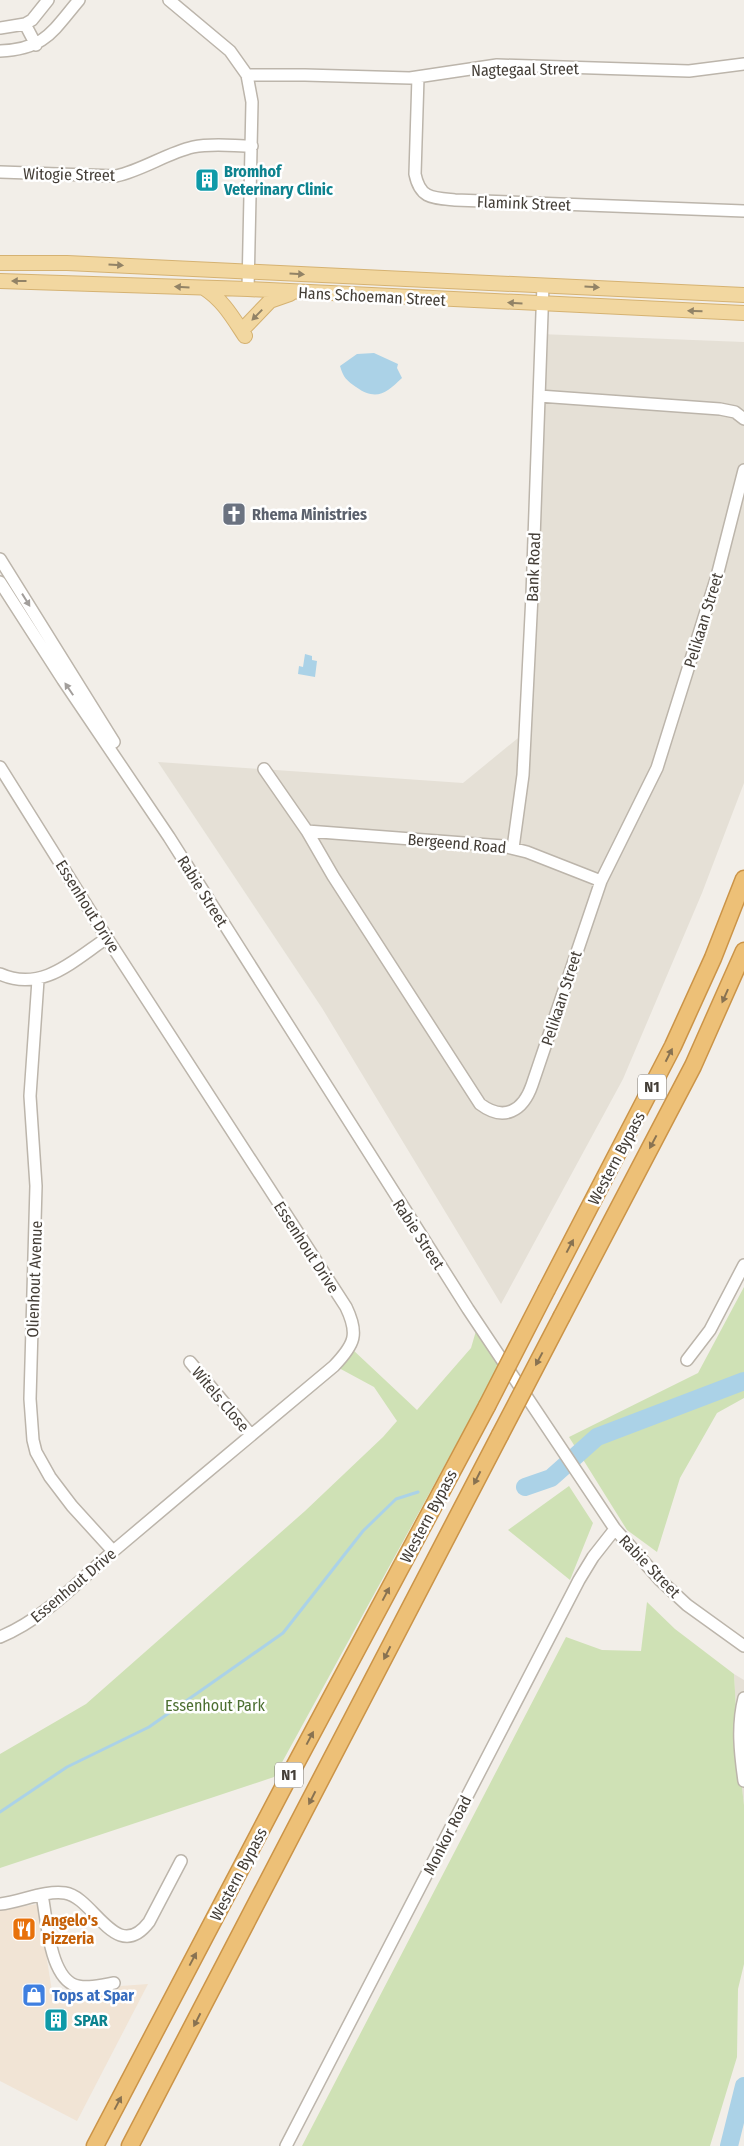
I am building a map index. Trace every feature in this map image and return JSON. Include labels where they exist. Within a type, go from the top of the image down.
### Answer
[{"type":"highway","name":"Western Bypass","points":[[95,2146],[285,1784],[487,1406],[673,1046],[713,958],[744,879]]},
{"type":"highway","name":"Western Bypass","points":[[130,2146],[693,1066],[744,951]]},
{"type":"main road","name":"Hans Schoeman Street","points":[[0,263],[68,263],[744,295]]},
{"type":"main road","name":"Hans Schoeman Street","points":[[0,281],[248,289],[744,313]]},
{"type":"main road","points":[[204,288],[213,294],[245,331],[270,301],[300,292]]},
{"type":"street","points":[[0,28],[25,24],[32,20],[48,0]]},
{"type":"street","points":[[0,51],[17,50],[36,45],[50,34],[79,0]]},
{"type":"street","points":[[169,0],[230,51],[247,76],[252,102],[248,289]]},
{"type":"street","points":[[25,24],[36,45]]},
{"type":"street","name":"Nagtegaal Street","points":[[247,76],[418,77],[497,66],[689,71],[744,64]]},
{"type":"street","name":"Flamink Street","points":[[418,77],[415,174],[419,188],[429,196],[455,200],[744,211]]},
{"type":"street","name":"Witogie Street","points":[[0,172],[116,176],[134,172],[191,148],[204,146],[252,146]]},
{"type":"street","name":"Bank Road","points":[[513,848],[524,775],[543,285]]},
{"type":"street","points":[[539,396],[720,408],[735,412],[744,419]]},
{"type":"street","name":"Pelikaan Street","points":[[264,769],[307,831],[333,876],[469,1090],[480,1104],[494,1112],[509,1112],[517,1108],[528,1096],[601,881],[657,768],[715,584],[730,532],[744,470]]},
{"type":"street","name":"Rabie Street","points":[[0,559],[116,746],[136,787]]},
{"type":"street","name":"Rabie Street","points":[[0,582],[63,680],[136,787],[468,1309],[615,1529],[660,1580],[680,1599],[744,1646]]},
{"type":"street","name":"Essenhout Drive","points":[[0,766],[107,938],[346,1307],[353,1322],[354,1339],[349,1350],[340,1360],[113,1551],[49,1608],[0,1637]]},
{"type":"street","name":"Bergeend Road","points":[[307,831],[477,843],[513,848],[601,881]]},
{"type":"street","points":[[0,974],[14,979],[38,980],[58,970],[107,938]]},
{"type":"street","name":"Olienhout Avenue","points":[[38,980],[30,1096],[36,1186],[30,1400],[33,1440],[36,1452],[50,1477],[72,1506],[113,1551]]},
{"type":"street","points":[[687,1360],[710,1330],[744,1265]]},
{"type":"street","name":"Witels Close","points":[[190,1362],[251,1435]]},
{"type":"street","name":"Monkor Road","points":[[286,2146],[579,1580],[590,1561],[615,1529]]},
{"type":"street","points":[[744,1698],[740,1718],[744,1781]]},
{"type":"street","points":[[0,1904],[42,1895],[67,1893],[75,1897],[111,1930],[121,1936],[136,1934],[143,1930],[150,1922],[181,1861]]},
{"type":"street","points":[[42,1895],[55,1963],[62,1976],[73,1984],[85,1987],[114,1983]]},
{"type":"shaded area","points":[[540,334],[744,342],[744,783],[702,893],[623,1079],[501,1304],[322,1008],[158,762],[463,783],[523,734]]},
{"type":"shaded area","points":[[734,1674],[744,1680],[744,1805],[739,1761]]},
{"type":"shaded area","points":[[38,1904],[52,1991],[148,1984],[77,2121],[0,2081],[0,1910]]},
{"type":"green space","points":[[744,1287],[744,1398],[717,1413],[680,1478],[657,1552],[627,1530],[569,1437],[698,1373]]},
{"type":"green space","name":"Essenhout Park","points":[[478,1324],[504,1357],[274,1777],[0,1868],[0,1754],[86,1704],[305,1511],[383,1437],[397,1421],[374,1387],[337,1367],[352,1349],[417,1410],[471,1348]]},
{"type":"green space","points":[[569,1486],[593,1523],[570,1580],[508,1530]]},
{"type":"green space","points":[[647,1602],[675,1629],[734,1674],[739,1761],[744,1805],[744,1964],[738,1989],[737,2057],[710,2146],[302,2146],[566,1637],[602,1650],[641,1651]]},
{"type":"water","points":[[374,353],[398,364],[397,368],[402,378],[386,391],[370,394],[350,383],[344,376],[340,366],[357,354]]},
{"type":"water","points":[[305,654],[312,656],[312,660],[317,661],[315,677],[298,674],[299,666],[303,667]]},
{"type":"waterway","points":[[525,1487],[551,1478],[597,1437],[744,1381]]},
{"type":"waterway","points":[[0,1812],[67,1767],[149,1727],[283,1633],[363,1531],[396,1499],[418,1492]]},
{"type":"waterway","points":[[729,2146],[744,2086]]},
{"type":"place","name":"Bromhof Veterinary Clinic","points":[[207,180]]},
{"type":"place","name":"Rhema Ministries","points":[[234,514]]},
{"type":"place","name":"Angelo's Pizzeria","points":[[24,1929]]},
{"type":"place","name":"Tops at Spar","points":[[34,1995]]},
{"type":"place","name":"SPAR","points":[[56,2020]]}]
